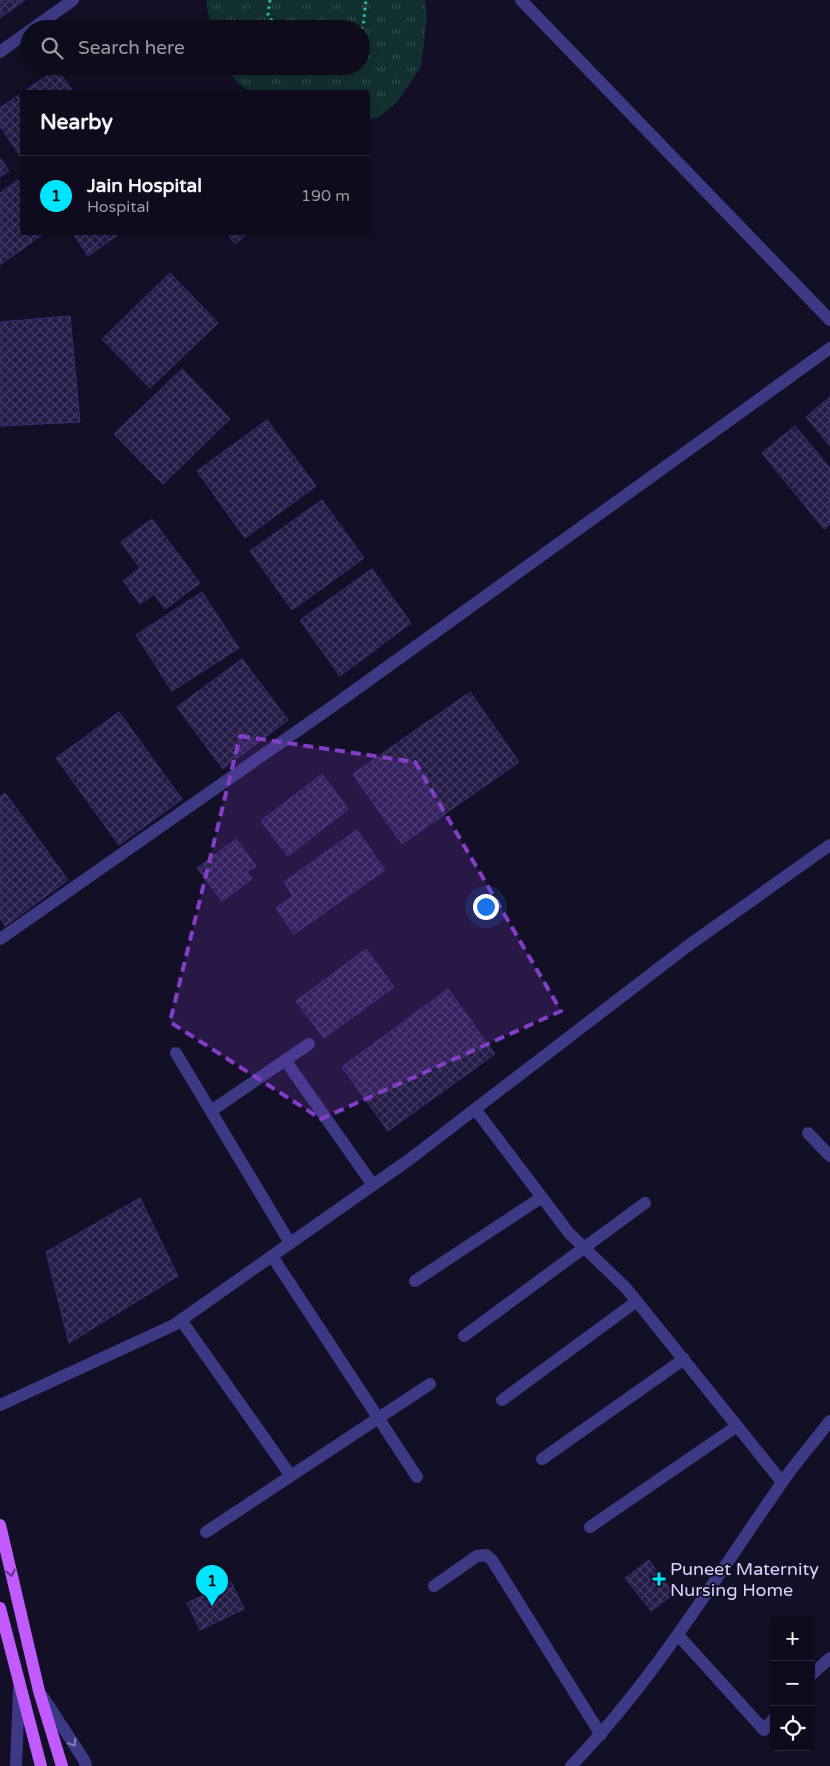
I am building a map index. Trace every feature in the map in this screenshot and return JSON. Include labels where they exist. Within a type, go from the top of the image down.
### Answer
[{"type":"main road","points":[[0,1526],[39,1690],[62,1766]]},
{"type":"main road","points":[[0,1608],[41,1766]]},
{"type":"street","points":[[45,20],[73,0]]},
{"type":"street","points":[[522,0],[830,320]]},
{"type":"street","points":[[0,52],[20,38]]},
{"type":"street","points":[[0,939],[333,706],[830,348]]},
{"type":"street","points":[[0,1405],[174,1325],[410,1159],[689,945],[830,845]]},
{"type":"street","points":[[211,1110],[310,1044]]},
{"type":"street","points":[[176,1053],[290,1244]]},
{"type":"street","points":[[285,1060],[373,1185]]},
{"type":"street","points":[[474,1109],[569,1233],[626,1288],[782,1482]]},
{"type":"street","points":[[808,1132],[830,1156]]},
{"type":"street","points":[[415,1281],[542,1197]]},
{"type":"street","points":[[464,1336],[645,1203]]},
{"type":"street","points":[[272,1256],[417,1477]]},
{"type":"street","points":[[502,1400],[637,1301]]},
{"type":"street","points":[[181,1320],[291,1476]]},
{"type":"street","points":[[542,1459],[684,1359]]},
{"type":"street","points":[[206,1532],[430,1384]]},
{"type":"street","points":[[570,1766],[601,1735],[678,1635],[782,1482],[830,1421]]},
{"type":"street","points":[[590,1527],[737,1426]]},
{"type":"street","points":[[434,1586],[477,1556],[486,1555],[492,1560],[601,1735]]},
{"type":"street","points":[[678,1635],[764,1730],[770,1723]]},
{"type":"street","points":[[815,1671],[830,1658]]},
{"type":"street","points":[[16,1766],[20,1681]]},
{"type":"street","points":[[39,1690],[86,1766]]},
{"type":"path","points":[[270,0],[268,15],[272,20]]},
{"type":"path","points":[[364,20],[366,0]]},
{"type":"highlighted area","points":[[240,736],[415,762],[561,1011],[321,1119],[170,1022]]},
{"type":"green space","points":[[207,0],[425,0],[427,16],[421,67],[398,101],[379,117],[370,119],[370,90],[248,90],[236,82],[232,75],[370,75],[370,20],[210,20]]},
{"type":"building","points":[[0,0],[25,0],[0,18]]},
{"type":"building","points":[[48,75],[61,75],[72,90],[26,90]]},
{"type":"building","points":[[20,94],[20,156],[0,126],[0,108]]},
{"type":"building","points":[[0,158],[9,171],[0,177]]},
{"type":"building","points":[[18,180],[20,183],[20,235],[42,235],[0,265],[0,193]]},
{"type":"building","points":[[74,235],[118,235],[88,256]]},
{"type":"building","points":[[228,235],[246,235],[235,244]]},
{"type":"building","points":[[170,273],[218,323],[150,388],[102,339]]},
{"type":"building","points":[[70,316],[80,422],[0,426],[0,322]]},
{"type":"building","points":[[182,369],[230,419],[163,484],[114,434]]},
{"type":"building","points":[[830,397],[830,446],[806,417]]},
{"type":"building","points":[[267,420],[316,486],[245,538],[197,471]]},
{"type":"building","points":[[795,426],[830,468],[830,524],[824,529],[762,453]]},
{"type":"building","points":[[322,500],[364,558],[292,610],[250,551]]},
{"type":"building","points":[[152,519],[200,583],[165,609],[154,594],[140,604],[123,581],[140,568],[121,542]]},
{"type":"building","points":[[372,569],[411,623],[340,676],[300,620]]},
{"type":"building","points":[[202,592],[239,648],[172,691],[136,635]]},
{"type":"building","points":[[242,659],[288,720],[223,769],[177,707]]},
{"type":"building","points":[[470,692],[519,762],[402,844],[353,774]]},
{"type":"building","points":[[119,712],[182,799],[119,845],[56,758]]},
{"type":"building","points":[[322,774],[348,809],[288,856],[261,821]]},
{"type":"building","points":[[5,793],[68,880],[5,926],[0,918],[0,797]]},
{"type":"building","points":[[357,830],[385,870],[294,934],[276,908],[293,896],[284,882]]},
{"type":"building","points":[[236,839],[256,866],[247,872],[252,879],[222,901],[197,868]]},
{"type":"building","points":[[366,949],[394,987],[324,1038],[296,1001]]},
{"type":"building","points":[[448,989],[495,1054],[388,1131],[342,1067]]},
{"type":"building","points":[[140,1198],[178,1276],[69,1343],[46,1252]]},
{"type":"building","points":[[649,1560],[674,1594],[651,1611],[625,1578]]},
{"type":"building","points":[[231,1582],[244,1609],[200,1630],[187,1603]]},
{"type":"place","name":"Puneet Maternity Nursing Home","points":[[659,1579]]},
{"type":"place","name":"Jain Hospital","points":[[212,1606]]}]
